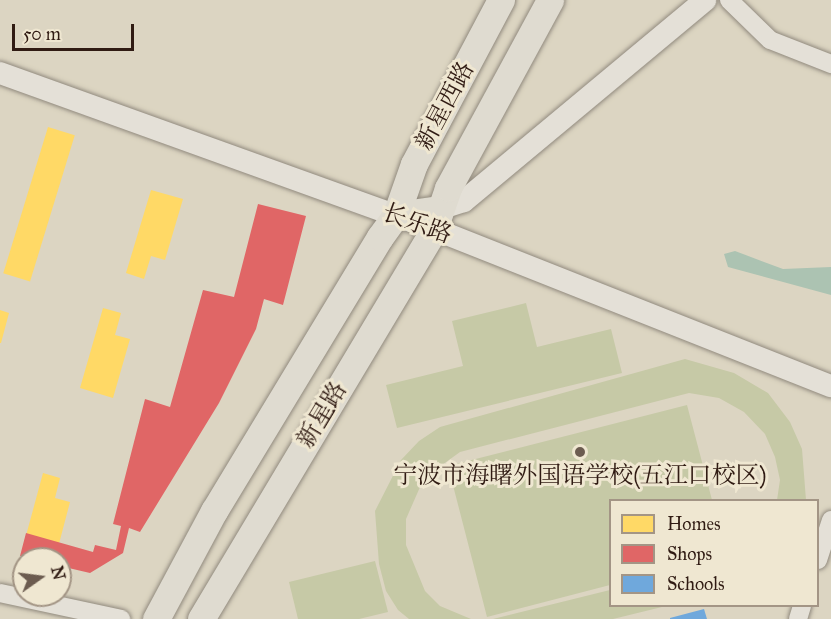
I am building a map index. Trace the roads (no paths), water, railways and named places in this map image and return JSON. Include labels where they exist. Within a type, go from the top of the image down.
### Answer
[{"type":"main road","name":"新星西路","points":[[156,619],[214,511],[396,216],[414,164],[501,0]]},
{"type":"main road","name":"新星西路","points":[[436,219],[550,0]]},
{"type":"main road","points":[[396,216],[436,219]]},
{"type":"main road","name":"新星路","points":[[201,619],[436,219]]},
{"type":"street","points":[[436,219],[464,201],[705,0]]},
{"type":"street","points":[[729,0],[770,40],[831,64]]},
{"type":"street","name":"长乐路","points":[[0,73],[396,216]]},
{"type":"street","name":"长乐路","points":[[436,219],[831,386]]},
{"type":"street","points":[[819,557],[831,520]]},
{"type":"street","points":[[0,593],[120,619]]},
{"type":"place","name":"宁波市海曙外国语学校(五江口校区)","points":[[580,452]]}]
